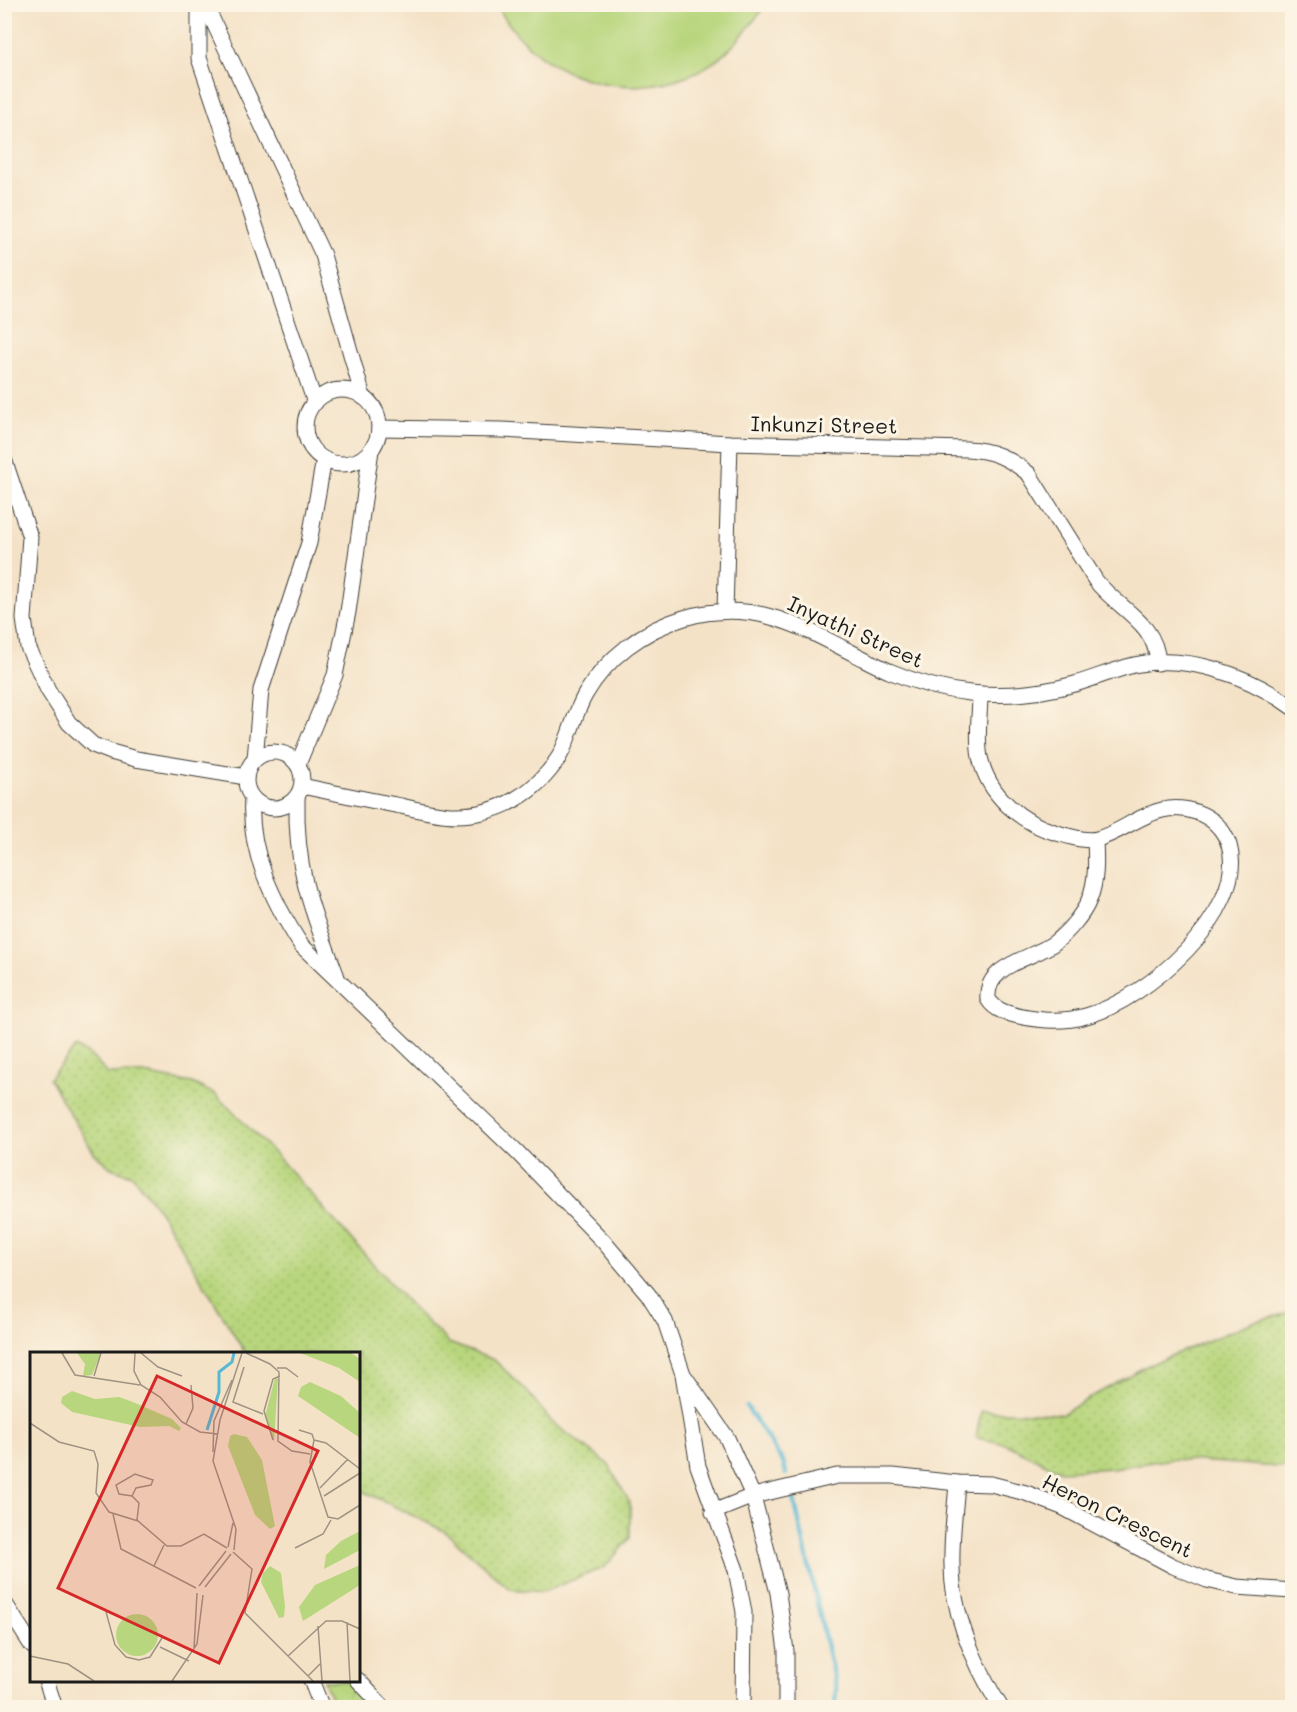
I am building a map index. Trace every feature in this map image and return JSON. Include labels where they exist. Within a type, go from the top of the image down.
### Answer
[{"type":"street","points":[[199,4],[199,58],[315,403]]},
{"type":"street","points":[[205,4],[323,255],[363,397]]},
{"type":"street","points":[[298,764],[335,675],[348,612],[371,450],[379,428],[372,405],[363,397],[343,390],[323,396],[315,403],[306,423],[306,433],[315,452],[324,459],[344,464],[363,458],[371,450]]},
{"type":"street","name":"Inkunzi Street","points":[[379,428],[513,431],[730,443],[967,448],[997,454],[1012,461],[1036,484],[1108,596],[1154,638],[1158,663]]},
{"type":"street","points":[[725,611],[730,443]]},
{"type":"street","points":[[4,459],[30,537],[24,619],[28,647],[48,690],[69,723],[93,745],[111,752],[136,759],[246,777]]},
{"type":"street","points":[[324,459],[309,543],[261,690],[255,759],[246,777],[252,798],[250,820],[257,851],[282,915],[301,945],[337,977],[604,1242],[648,1294],[659,1312],[684,1374],[698,1466],[736,1570],[744,1612],[743,1707]]},
{"type":"street","name":"Inyathi Street","points":[[300,792],[455,816],[500,808],[518,799],[534,786],[560,756],[584,696],[612,659],[656,629],[682,618],[725,611],[766,614],[798,624],[916,682],[945,689],[980,694],[1033,693],[1075,684],[1136,665],[1194,664],[1257,685],[1293,707]]},
{"type":"street","points":[[980,694],[980,756],[984,771],[1005,804],[1044,830],[1095,840],[1160,811],[1184,809],[1199,813],[1221,830],[1228,845],[1232,863],[1225,897],[1184,954],[1138,992],[1109,1008],[1067,1020],[1029,1018],[1000,1010],[988,999],[987,990],[996,974],[1053,944],[1069,929],[1089,901],[1097,862],[1095,840]]},
{"type":"street","points":[[255,759],[278,752],[286,754],[298,764],[302,775],[298,855],[305,890],[337,977]]},
{"type":"street","points":[[252,798],[266,807],[274,808],[291,804],[300,792]]},
{"type":"street","points":[[684,1374],[727,1438],[753,1496],[778,1593],[786,1651],[786,1707]]},
{"type":"street","name":"Heron Crescent","points":[[713,1512],[753,1496],[837,1476],[893,1476],[991,1484],[1026,1492],[1062,1507],[1173,1566],[1207,1580],[1237,1587],[1293,1591]]},
{"type":"street","points":[[957,1483],[952,1566],[954,1588],[968,1640],[1001,1707]]},
{"type":"street","points":[[4,1602],[30,1643]]},
{"type":"street","points":[[47,1682],[55,1707]]},
{"type":"street","points":[[311,1682],[322,1707]]},
{"type":"street","points":[[360,1682],[384,1707]]},
{"type":"green space","points":[[497,5],[766,5],[726,53],[716,61],[694,73],[666,82],[637,86],[609,84],[581,77],[556,66],[533,50],[513,29]]},
{"type":"green space","points":[[76,1047],[90,1055],[108,1074],[144,1074],[192,1083],[215,1094],[275,1154],[408,1303],[449,1343],[494,1360],[526,1390],[552,1422],[608,1464],[630,1503],[630,1538],[605,1567],[543,1592],[510,1589],[444,1531],[360,1489],[360,1352],[244,1352],[159,1210],[132,1175],[111,1168],[94,1153],[49,1079]]},
{"type":"green space","points":[[1292,1312],[1292,1468],[1173,1459],[1112,1468],[1060,1471],[1006,1444],[976,1438],[981,1411],[1062,1414],[1144,1367],[1253,1322]]},
{"type":"green space","points":[[324,1682],[352,1682],[373,1707],[335,1707]]},
{"type":"waterway","points":[[747,1407],[784,1464],[786,1474]]},
{"type":"waterway","points":[[794,1499],[836,1688],[835,1708]]}]
